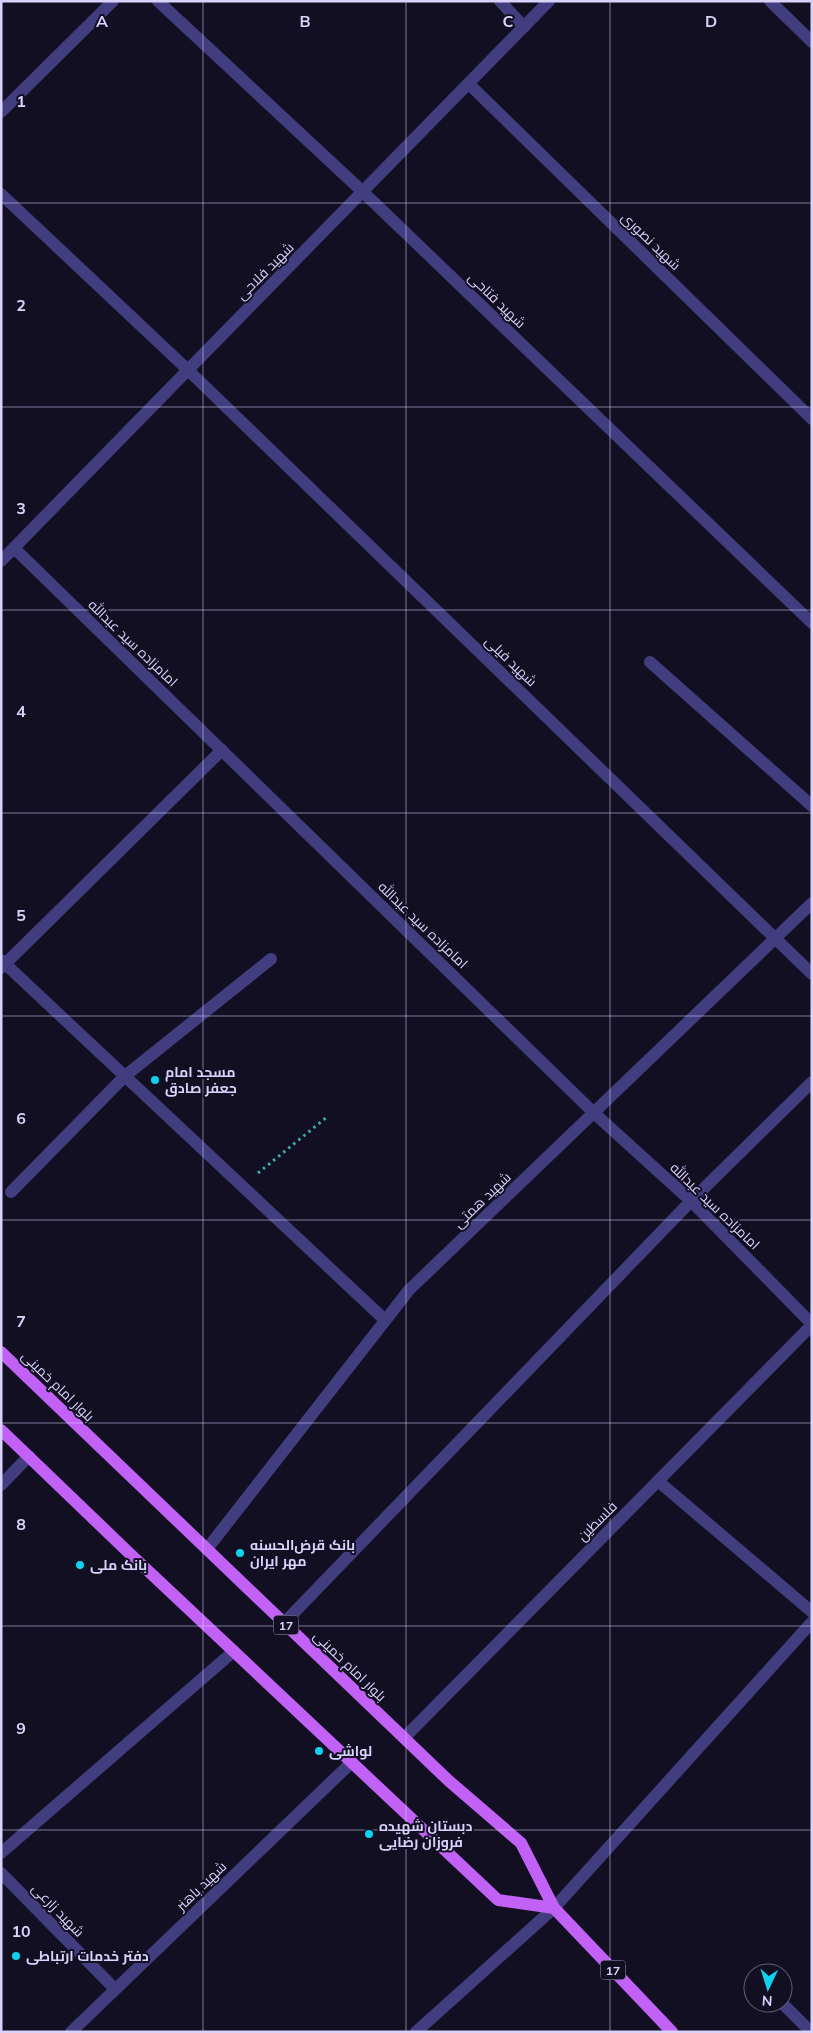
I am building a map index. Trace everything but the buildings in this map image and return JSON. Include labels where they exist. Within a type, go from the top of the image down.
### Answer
[{"type":"main road","name":"بلوار امام خمینی","points":[[1,1352],[449,1781],[521,1843],[554,1908],[672,2032]]},
{"type":"main road","points":[[1,1430],[498,1900],[554,1908]]},
{"type":"street","points":[[1,112],[113,1]]},
{"type":"street","name":"شهید فتاحی","points":[[158,1],[363,192],[812,623]]},
{"type":"street","points":[[500,1],[524,27]]},
{"type":"street","name":"شهید فلاحی","points":[[1,561],[550,1]]},
{"type":"street","points":[[770,1],[812,42]]},
{"type":"street","name":"شهید نصوری","points":[[469,84],[812,419]]},
{"type":"street","name":"شهید فیلی","points":[[1,194],[188,370],[812,974]]},
{"type":"street","name":"امامزاده سید عبدالله","points":[[14,548],[594,1113],[690,1200],[812,1324]]},
{"type":"street","points":[[650,662],[812,806]]},
{"type":"street","points":[[222,750],[3,964],[385,1320]]},
{"type":"street","name":"شهید همتی","points":[[207,1549],[409,1290],[812,903]]},
{"type":"street","points":[[11,1192],[125,1076],[271,959]]},
{"type":"street","points":[[284,1623],[690,1200],[812,1082]]},
{"type":"street","name":"فلسطین","points":[[404,1738],[812,1324]]},
{"type":"street","points":[[1,1484],[29,1456]]},
{"type":"street","points":[[658,1481],[812,1612]]},
{"type":"street","points":[[416,2032],[554,1908],[812,1622]]},
{"type":"street","points":[[1,1853],[234,1651]]},
{"type":"street","name":"شهید باهنر","points":[[70,2032],[352,1762]]},
{"type":"street","name":"شهید زارعی","points":[[1,1873],[115,1989]]},
{"type":"street","points":[[792,2013],[811,2032]]},
{"type":"path","points":[[242,1187],[327,1117]]},
{"type":"place","name":"مسجد امام جعفر صادق","points":[[155,1080]]},
{"type":"place","name":"بانک قرض‌الحسنه مهر ایران","points":[[240,1553]]},
{"type":"place","name":"بانک ملی","points":[[80,1565]]},
{"type":"place","name":"لواشی","points":[[319,1751]]},
{"type":"place","name":"دبستان شهیده فروزان رضایی","points":[[369,1834]]},
{"type":"place","name":"دفتر خدمات ارتباطی","points":[[16,1956]]}]
